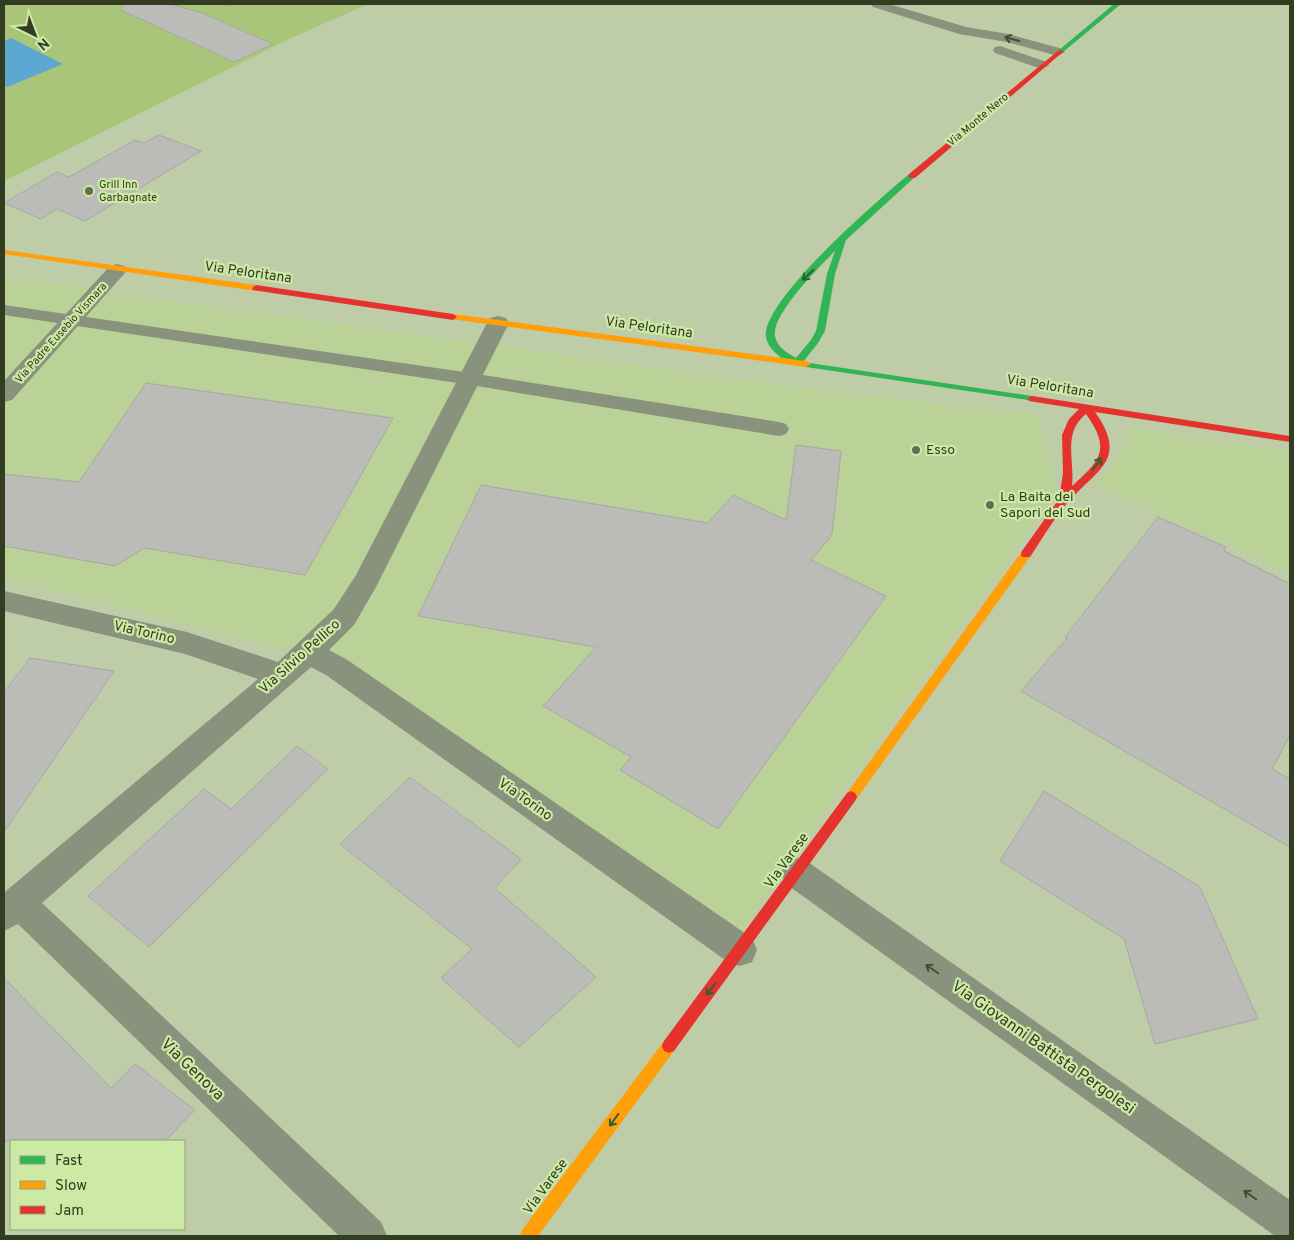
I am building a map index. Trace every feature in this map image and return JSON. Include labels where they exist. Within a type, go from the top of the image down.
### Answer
[{"type":"street","name":"Via Monte Nero","points":[[843,241],[831,274],[825,325],[813,348],[797,363],[785,356],[772,342],[770,331],[777,312],[800,283],[888,196],[1042,65],[1118,4]]},
{"type":"street","name":"Via Peloritana","points":[[4,252],[117,270],[797,363],[1286,440]]},
{"type":"street","name":"Via Padre Eusebio Vismara","points":[[4,395],[117,270]]},
{"type":"street","name":"Via Silvio Pellico","points":[[11,908],[309,652],[344,617],[367,580],[498,323]]},
{"type":"street","points":[[1064,500],[1068,470],[1065,437],[1067,426],[1074,416],[1087,408]]},
{"type":"street","name":"Via Varese","points":[[528,1236],[797,873],[1064,500],[1082,483],[1105,451],[1103,436],[1097,422],[1087,408]]},
{"type":"street","name":"Via Torino","points":[[4,602],[187,643],[281,675]]},
{"type":"street","name":"Via Torino","points":[[309,652],[336,667],[740,950]]},
{"type":"street","name":"Via Giovanni Battista Pergolesi","points":[[797,873],[1290,1223]]},
{"type":"street","name":"Via Genova","points":[[11,908],[367,1236]]},
{"type":"lane","points":[[877,4],[964,31],[1008,38],[1058,52]]},
{"type":"lane","points":[[964,31],[975,40],[1042,65]]},
{"type":"lane","points":[[4,310],[471,379],[779,429]]},
{"type":"shaded area","points":[[4,4],[368,4],[287,40],[4,181]]},
{"type":"shaded area","points":[[4,275],[108,292],[812,389],[1040,415],[1043,436],[1054,464],[1055,495],[737,934],[302,653],[4,578]]},
{"type":"shaded area","points":[[1130,428],[1290,452],[1290,573],[1097,485],[1124,449]]},
{"type":"water","points":[[11,38],[63,64],[7,87],[4,85],[4,41]]},
{"type":"building","points":[[123,4],[170,4],[202,13],[273,44],[234,62],[121,10]]},
{"type":"building","points":[[159,135],[201,151],[85,221],[57,209],[41,219],[4,203],[57,172],[69,177],[135,140],[144,143]]},
{"type":"building","points":[[146,383],[393,418],[305,575],[144,548],[115,566],[4,546],[4,474],[79,482]]},
{"type":"building","points":[[796,445],[841,451],[832,535],[811,560],[886,596],[718,829],[620,770],[631,757],[543,706],[596,647],[418,616],[481,485],[708,523],[733,495],[786,520]]},
{"type":"building","points":[[1158,517],[1226,547],[1224,551],[1290,584],[1290,735],[1272,769],[1290,779],[1290,847],[1021,691],[1067,638],[1065,637]]},
{"type":"building","points":[[30,658],[114,671],[4,832],[4,692]]},
{"type":"building","points":[[297,746],[328,769],[149,947],[88,896],[204,789],[231,809]]},
{"type":"building","points":[[410,777],[521,859],[495,888],[596,977],[519,1047],[441,978],[472,949],[340,844]]},
{"type":"building","points":[[1044,791],[1200,887],[1258,1019],[1155,1044],[1124,939],[1000,861]]},
{"type":"building","points":[[4,978],[111,1088],[135,1064],[195,1110],[166,1140],[4,1141]]},
{"type":"traffic: fast","points":[[1061,51],[1118,4]]},
{"type":"traffic: fast","points":[[843,241],[831,274],[820,331],[808,351],[797,363],[783,354],[773,343],[770,333],[774,318],[788,298],[830,251],[878,205],[912,176]]},
{"type":"traffic: fast","points":[[806,364],[1032,399]]},
{"type":"traffic: slow","points":[[4,252],[256,288]]},
{"type":"traffic: slow","points":[[453,317],[806,364]]},
{"type":"traffic: slow","points":[[851,797],[1026,554]]},
{"type":"traffic: slow","points":[[528,1236],[669,1046]]},
{"type":"traffic: jam","points":[[912,176],[1061,51]]},
{"type":"traffic: jam","points":[[256,288],[453,317]]},
{"type":"traffic: jam","points":[[1032,399],[1290,439]]},
{"type":"traffic: jam","points":[[1026,554],[1059,506],[1094,471],[1103,457],[1105,438],[1087,408],[1078,415],[1068,428],[1066,442],[1068,473],[1064,500]]},
{"type":"traffic: jam","points":[[669,1046],[851,797]]},
{"type":"place","name":"Grill Inn Garbagnate","points":[[89,191]]},
{"type":"place","name":"Esso","points":[[916,450]]},
{"type":"place","name":"La Baita dei Sapori del Sud","points":[[990,505]]}]
